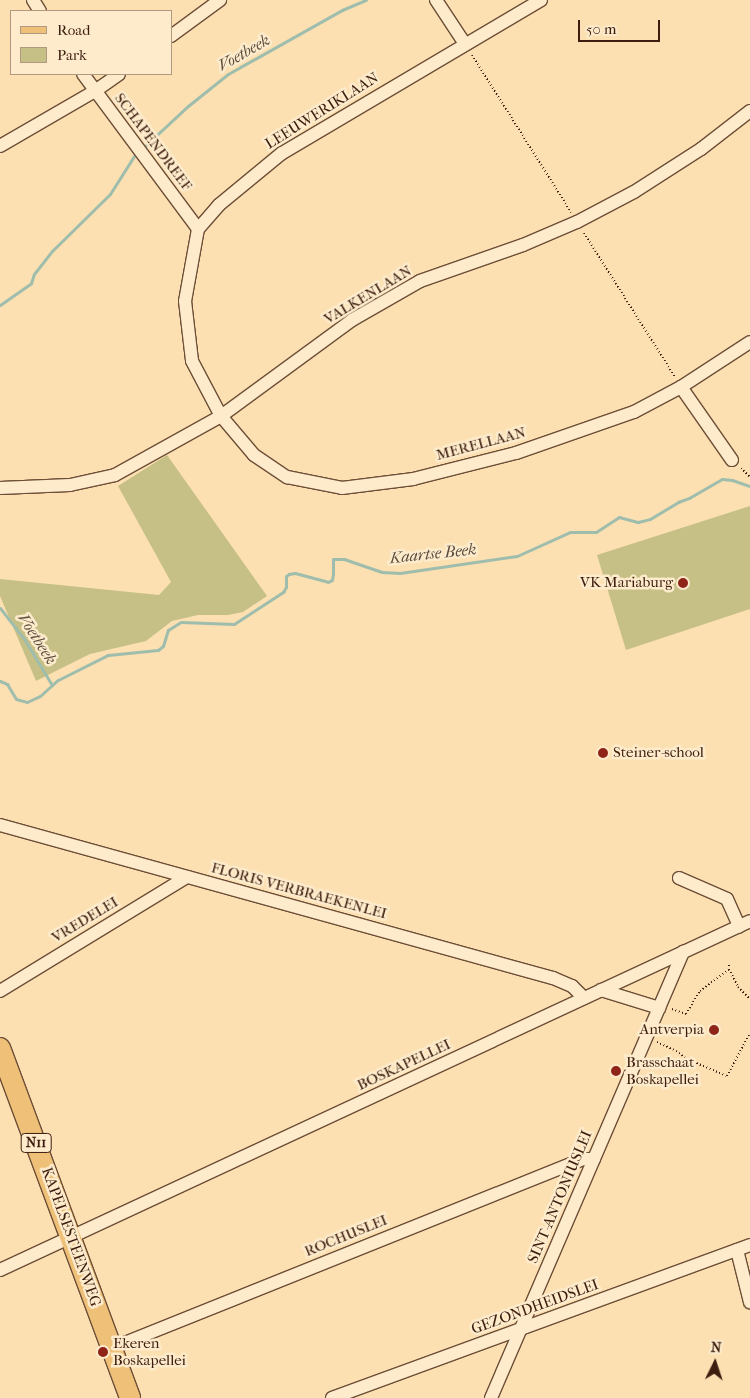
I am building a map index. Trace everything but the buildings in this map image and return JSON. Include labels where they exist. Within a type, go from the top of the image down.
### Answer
[{"type":"main road","name":"KAPELSESTEENWEG","points":[[0,1048],[130,1398]]},
{"type":"street","points":[[172,35],[220,0]]},
{"type":"street","points":[[436,0],[465,44]]},
{"type":"street","name":"LEEUWERIKLAAN","points":[[198,229],[219,205],[282,153],[541,0]]},
{"type":"street","name":"SCHAPENDREEF","points":[[84,75],[198,229]]},
{"type":"street","points":[[0,146],[95,91],[118,75]]},
{"type":"street","name":"VALKENLAAN","points":[[0,488],[70,485],[115,475],[221,416],[352,320],[420,281],[523,244],[577,222],[634,192],[701,149],[750,111]]},
{"type":"street","points":[[198,229],[185,301],[192,361],[221,416]]},
{"type":"street","name":"MERELLAAN","points":[[221,416],[254,455],[287,477],[342,488],[413,479],[516,453],[634,412],[681,387],[750,342]]},
{"type":"street","points":[[681,387],[732,460]]},
{"type":"street","name":"FLORIS VERBRAEKENLEI","points":[[0,825],[553,978],[572,986],[584,998]]},
{"type":"street","name":"VREDELEI","points":[[0,991],[187,877]]},
{"type":"street","points":[[679,878],[727,899],[745,923]]},
{"type":"street","name":"BOSKAPELLEI","points":[[0,1270],[71,1239],[745,923]]},
{"type":"street","name":"SINT-ANTONIUSLEI","points":[[491,1398],[683,952]]},
{"type":"street","points":[[601,990],[659,1008]]},
{"type":"street","name":"ROCHUSLEI","points":[[112,1348],[583,1159],[594,1159]]},
{"type":"street","name":"GEZONDHEIDSLEI","points":[[332,1398],[750,1244]]},
{"type":"street","points":[[737,1250],[750,1302]]},
{"type":"path","points":[[465,44],[681,387]]},
{"type":"path","points":[[672,1009],[686,1014],[700,991],[729,969],[730,965]]},
{"type":"path","points":[[729,969],[738,987],[750,999]]},
{"type":"path","points":[[646,1038],[727,1076],[750,1033]]},
{"type":"green space","points":[[167,455],[267,596],[243,612],[228,615],[198,615],[172,621],[146,641],[90,654],[36,681],[0,596],[0,579],[159,595],[171,582],[118,486]]},
{"type":"green space","points":[[750,506],[750,609],[626,650],[597,555]]},
{"type":"waterway","name":"Voetbeek","points":[[146,145],[188,106],[228,74],[342,10],[366,0]]},
{"type":"waterway","name":"Voetbeek","points":[[0,305],[31,283],[34,274],[52,251],[110,194],[134,156]]},
{"type":"waterway","name":"Kaartse Beek","points":[[0,681],[7,684],[16,699],[27,702],[40,696],[58,680],[108,655],[158,650],[163,646],[168,630],[181,622],[234,624],[283,592],[286,587],[286,576],[289,574],[295,573],[328,582],[332,580],[333,559],[344,559],[382,572],[400,573],[517,556],[570,532],[596,532],[619,517],[638,522],[650,519],[722,479],[732,480],[749,486]]},
{"type":"waterway","name":"Voetbeek","points":[[0,608],[23,637],[52,685]]},
{"type":"place","name":"VK Mariaburg","points":[[683,583]]},
{"type":"place","name":"Steiner-school","points":[[603,753]]},
{"type":"place","name":"Antverpia","points":[[714,1030]]},
{"type":"place","name":"Brasschaat Boskapellei","points":[[616,1071]]},
{"type":"place","name":"Ekeren Boskapellei","points":[[103,1352]]}]
